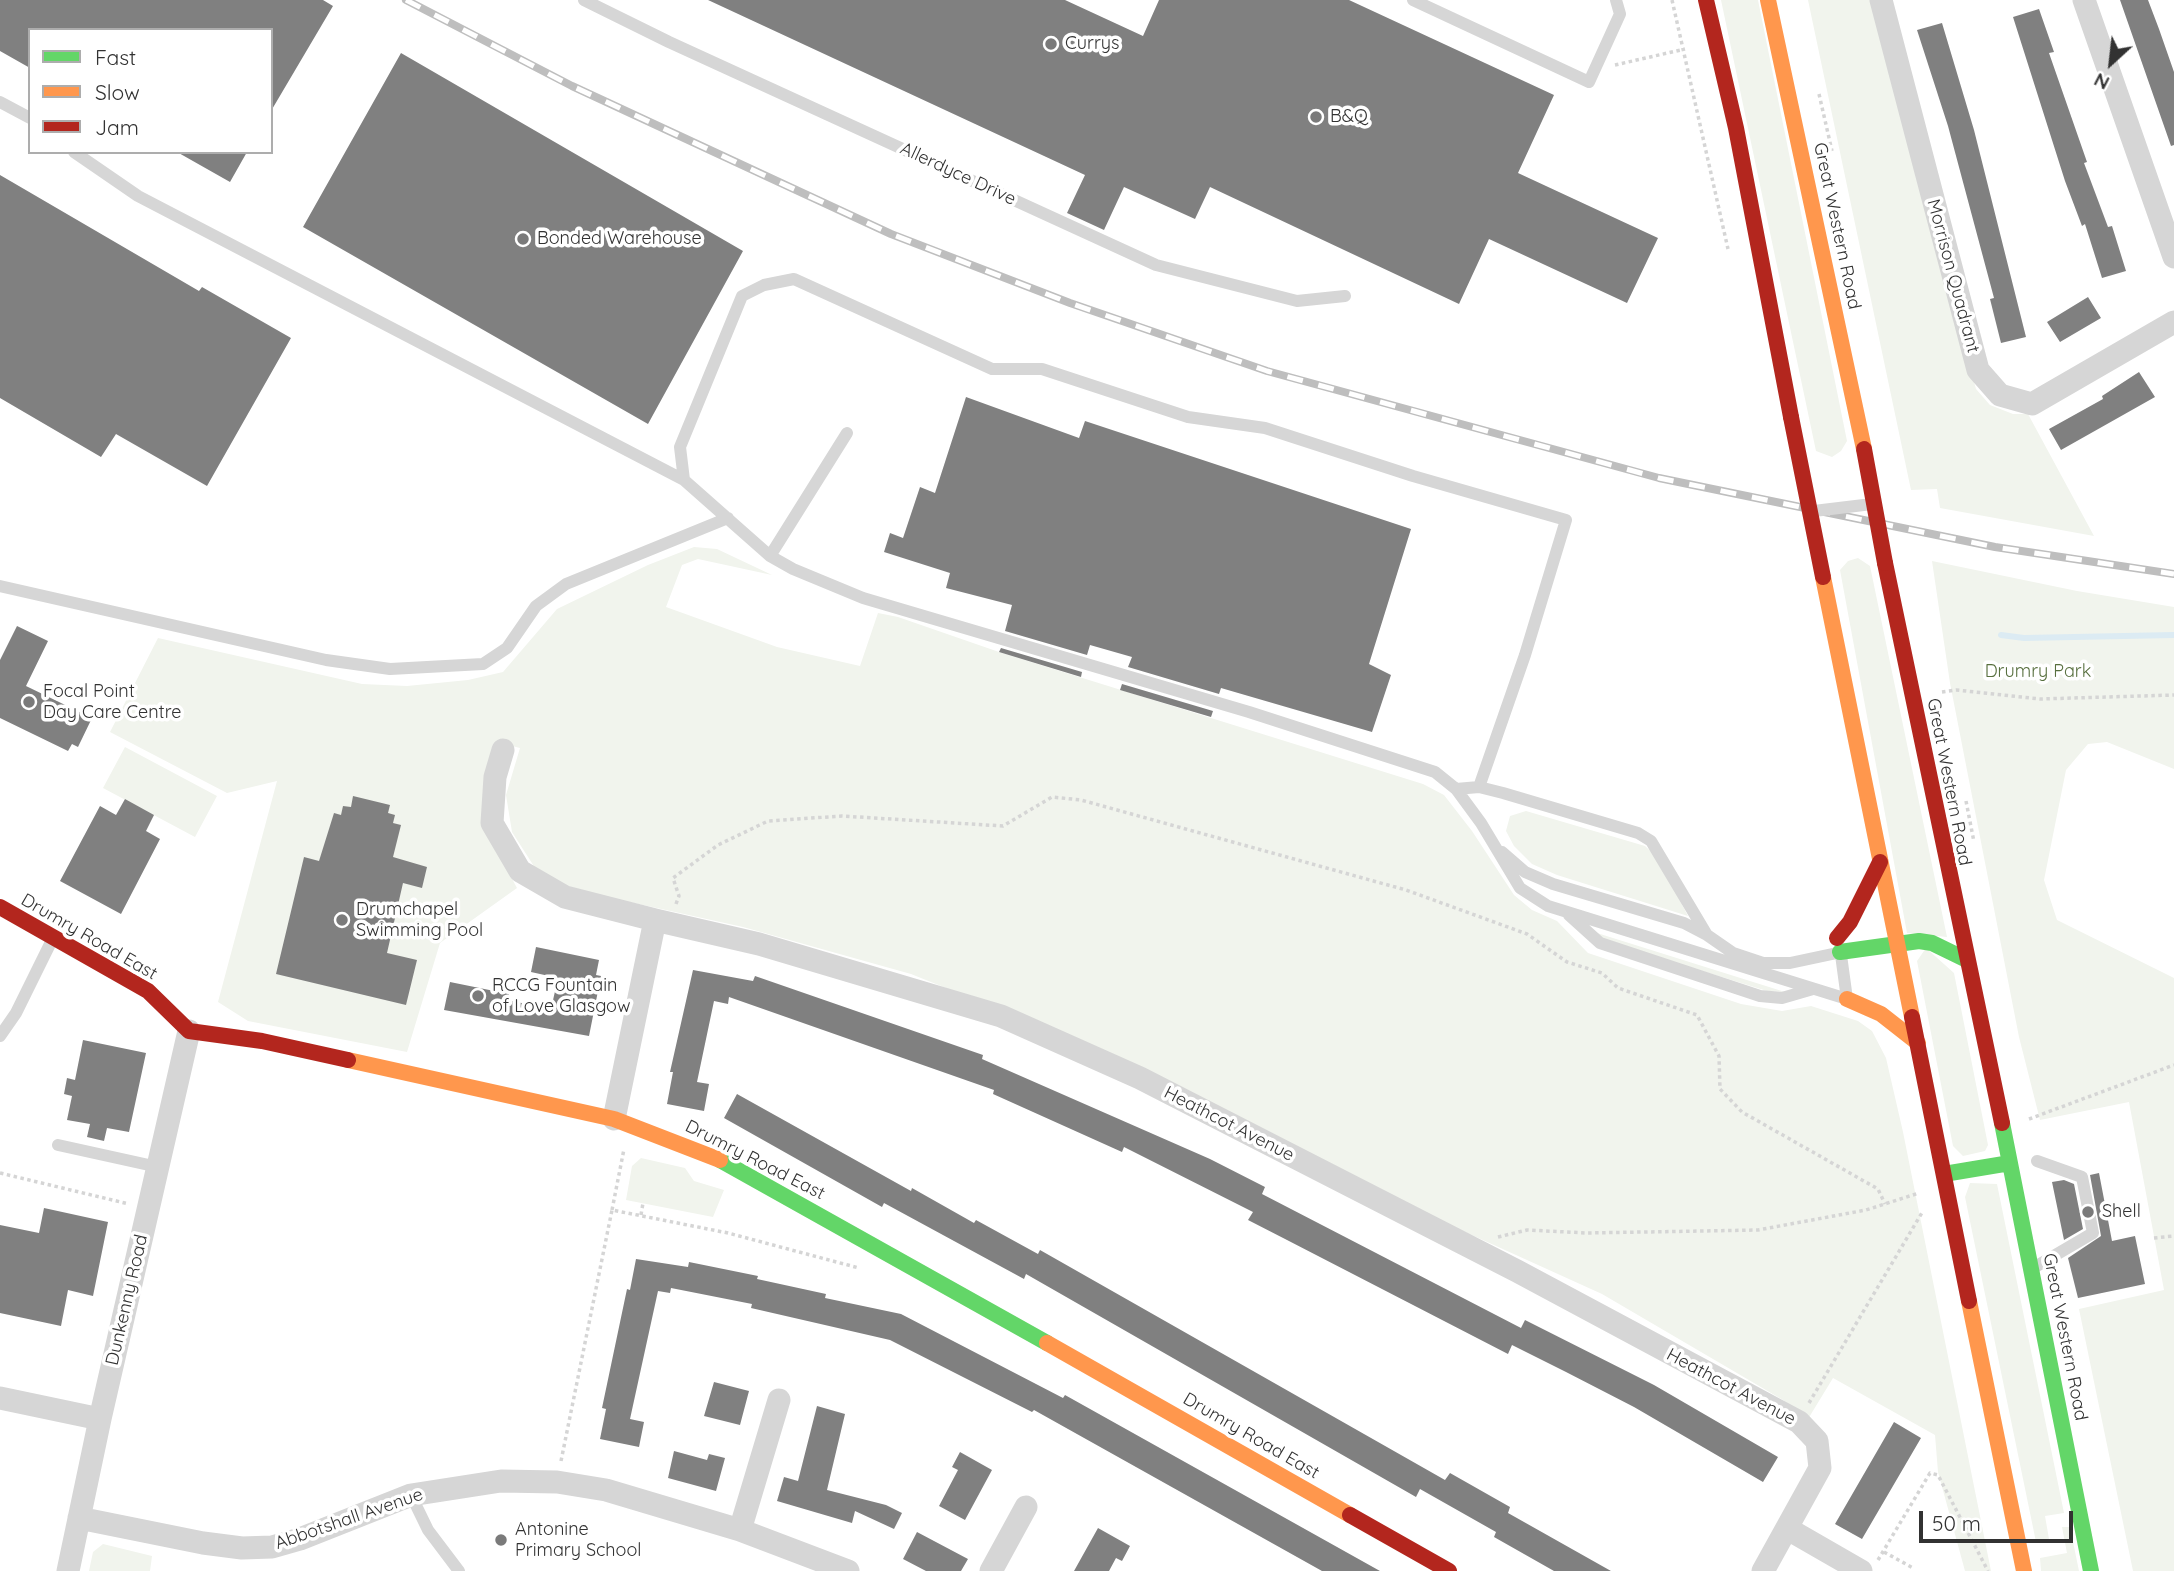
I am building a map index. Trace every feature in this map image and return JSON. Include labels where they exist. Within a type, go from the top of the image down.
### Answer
[{"type":"main road","points":[[1706,0],[1736,128],[1791,417],[2024,1571]]},
{"type":"main road","name":"Great Western Road","points":[[1768,0],[1864,449],[1885,563],[2032,1268],[2091,1571]]},
{"type":"main road","points":[[1880,862],[1839,945],[1932,943],[1967,960]]},
{"type":"main road","name":"Drumry Road East","points":[[0,907],[148,991],[189,1031],[262,1041],[623,1121],[749,1174],[1449,1571]]},
{"type":"main road","points":[[1847,999],[1881,1014],[1918,1043]]},
{"type":"main road","points":[[1944,1174],[2010,1163]]},
{"type":"street","name":"Morrison Quadrant","points":[[1881,0],[1978,370],[2000,395],[2032,404],[2174,322]]},
{"type":"street","points":[[2084,0],[2174,257]]},
{"type":"street","name":"Heathcot Avenue","points":[[503,750],[495,777],[492,823],[520,871],[565,897],[759,944],[1001,1016],[1152,1084],[1517,1271],[1798,1422],[1817,1441],[1820,1468],[1763,1571]]},
{"type":"street","points":[[623,1121],[661,921]]},
{"type":"street","name":"Dunkenny Road","points":[[68,1571],[189,1031]]},
{"type":"street","points":[[0,1398],[100,1419]]},
{"type":"street","points":[[740,1530],[779,1400]]},
{"type":"street","name":"Abbotshall Avenue","points":[[79,1518],[203,1543],[272,1547],[300,1539],[411,1495],[500,1481],[557,1482],[606,1490],[740,1530],[848,1571]]},
{"type":"street","points":[[991,1571],[1026,1507]]},
{"type":"street","points":[[1788,1529],[1861,1571]]},
{"type":"lane","name":"Allerdyce Drive","points":[[584,0],[1156,265],[1297,300],[1345,296]]},
{"type":"lane","points":[[1413,0],[1589,82],[1620,14],[1616,0]]},
{"type":"lane","points":[[0,102],[28,117]]},
{"type":"lane","points":[[77,154],[138,196],[684,480],[770,556],[863,598],[1249,712],[1435,772],[1456,789],[1499,849],[1520,888],[1532,898],[1566,912],[1847,999],[1839,945],[1821,956],[1790,963],[1763,963],[1733,953],[1684,923],[1553,884],[1525,872],[1499,849]]},
{"type":"lane","points":[[684,480],[680,447],[742,296],[764,285],[794,279],[992,369],[1042,369],[1188,417],[1265,428],[1413,476],[1566,520],[1525,655],[1479,788]]},
{"type":"lane","points":[[770,556],[847,433]]},
{"type":"lane","points":[[1810,512],[1874,504]]},
{"type":"lane","points":[[0,586],[326,660],[390,669],[483,664],[507,648],[536,606],[566,584],[688,532],[728,518]]},
{"type":"lane","points":[[1456,789],[1479,788],[1638,834],[1651,841],[1707,935]]},
{"type":"lane","points":[[1566,912],[1600,943],[1760,996],[1782,998],[1814,989]]},
{"type":"lane","points":[[0,1036],[16,1013],[54,937]]},
{"type":"lane","points":[[2003,1129],[2029,1153],[2082,1177],[2093,1233],[2056,1257],[2032,1268]]},
{"type":"lane","points":[[58,1145],[158,1167]]},
{"type":"lane","points":[[2010,1163],[2029,1153]]},
{"type":"lane","points":[[411,1495],[428,1530],[459,1571]]},
{"type":"path","points":[[1672,0],[1728,251]]},
{"type":"path","points":[[1621,65],[1685,49]]},
{"type":"path","points":[[1942,692],[1956,690],[2040,699],[2174,695]]},
{"type":"path","points":[[661,921],[679,896],[673,878],[718,845],[768,821],[842,816],[1003,826],[1052,797],[1081,800],[1406,890],[1527,934],[1567,962],[1602,973],[1618,988],[1697,1015],[1719,1056],[1720,1089],[1742,1112],[1878,1189],[1885,1204]]},
{"type":"path","points":[[2027,1120],[2174,1065]]},
{"type":"path","points":[[557,1482],[612,1210],[623,1121]]},
{"type":"path","points":[[0,1173],[148,1209]]},
{"type":"path","points":[[1527,1230],[1587,1233],[1758,1230],[1885,1204],[1924,1191]]},
{"type":"path","points":[[641,1215],[643,1203]]},
{"type":"path","points":[[1798,1422],[1926,1206]]},
{"type":"path","points":[[612,1210],[792,1248],[870,1272]]},
{"type":"path","points":[[2154,1238],[2174,1236]]},
{"type":"path","points":[[1872,1571],[1930,1473],[1938,1475],[1988,1571]]},
{"type":"path","points":[[1883,1552],[1914,1570]]},
{"type":"green space","points":[[1721,0],[1758,0],[1847,441],[1841,451],[1832,457],[1816,451]]},
{"type":"green space","points":[[1808,0],[1871,0],[1976,389],[1990,405],[2013,414],[2028,414],[2094,536],[1940,508],[1937,489],[1911,490]]},
{"type":"green space","points":[[694,547],[717,549],[772,575],[698,559],[682,565],[666,607],[777,647],[860,666],[878,613],[898,617],[999,652],[1423,784],[1444,795],[1472,831],[1514,895],[1532,910],[1557,921],[1588,953],[1741,1004],[1782,1011],[1811,1006],[1858,1021],[1872,1031],[1886,1058],[1903,1132],[1991,1571],[1965,1571],[1938,1472],[1935,1435],[1833,1378],[1808,1419],[1783,1400],[1602,1294],[1463,1231],[1098,1049],[911,974],[743,927],[566,888],[537,871],[512,832],[506,795],[520,748],[496,742],[482,823],[517,888],[440,943],[407,1052],[248,1021],[218,1002],[277,781],[227,793],[110,732],[158,638],[362,684],[407,686],[468,680],[503,672],[557,609],[648,565]]},
{"type":"green space","points":[[1858,558],[1870,566],[1947,937],[1907,933],[1840,570],[1848,561]]},
{"type":"green space","name":"Drumry Park","points":[[1932,561],[2077,591],[2174,607],[2174,769],[2107,742],[2088,744],[2066,770],[2044,880],[2057,920],[2174,978],[2174,1571],[2133,1571],[2079,1309],[2164,1290],[2129,1102],[2040,1120],[2019,1037],[1950,683]]},
{"type":"green space","points":[[125,747],[217,796],[195,837],[103,788]]},
{"type":"green space","points":[[1526,811],[1645,846],[1657,857],[1688,916],[1557,875],[1532,864],[1514,846],[1506,831],[1510,816]]},
{"type":"green space","points":[[1597,933],[1785,992],[1767,991],[1606,941]]},
{"type":"green space","points":[[1926,948],[1954,973],[1988,1145],[1985,1151],[1963,1156],[1953,1146],[1917,961]]},
{"type":"green space","points":[[641,1158],[685,1168],[694,1181],[724,1190],[713,1217],[626,1200],[632,1166]]},
{"type":"green space","points":[[1970,1183],[1997,1184],[2064,1513],[2045,1516],[2049,1539],[2036,1542],[1965,1197]]},
{"type":"green space","points":[[2062,1527],[2070,1527],[2079,1571],[2041,1571],[2040,1558],[2067,1553]]},
{"type":"green space","points":[[103,1544],[152,1556],[150,1571],[89,1571],[93,1552]]},
{"type":"building","points":[[0,0],[323,0],[333,6],[273,108],[273,28],[28,28],[28,67],[0,51]]},
{"type":"building","points":[[708,0],[1065,0],[1143,36],[1159,0],[1349,0],[1554,95],[1518,173],[1658,238],[1627,303],[1489,239],[1459,304],[1210,187],[1195,219],[1124,187],[1104,230],[1067,213],[1085,175]]},
{"type":"building","points":[[2120,0],[2148,0],[2159,29],[2174,72],[2174,145],[2171,146]]},
{"type":"building","points":[[2039,9],[2054,52],[2049,53],[2087,162],[2084,163],[2108,227],[2112,226],[2126,271],[2102,278],[2085,224],[2082,226],[2065,181],[2013,17]]},
{"type":"building","points":[[1942,23],[1974,130],[2026,337],[2001,343],[1990,299],[1994,298],[1948,126],[1917,30]]},
{"type":"building","name":"Bonded Warehouse","points":[[401,53],[743,251],[648,424],[303,227]]},
{"type":"building","points":[[181,154],[246,154],[230,182]]},
{"type":"building","points":[[0,175],[199,291],[202,287],[291,338],[207,486],[116,434],[101,457],[0,398]]},
{"type":"building","points":[[2088,297],[2101,318],[2060,342],[2047,322]]},
{"type":"building","points":[[2139,372],[2155,397],[2061,450],[2049,429],[2103,399],[2102,396]]},
{"type":"building","points":[[966,397],[1079,438],[1085,421],[1411,529],[1369,664],[1391,675],[1372,732],[1221,688],[1219,694],[1128,667],[1132,657],[1090,645],[1087,655],[1005,631],[1012,605],[946,588],[950,573],[884,552],[890,533],[903,538],[920,487],[935,493]]},
{"type":"building","name":"Focal Point Day Care Centre","points":[[17,626],[48,641],[26,686],[92,718],[78,747],[72,744],[68,751],[0,718],[0,660]]},
{"type":"building","points":[[1001,648],[1082,672],[1081,677],[999,652]]},
{"type":"building","points":[[1122,684],[1213,711],[1211,717],[1120,690]]},
{"type":"building","name":"Drumchapel Swimming Pool","points":[[353,796],[390,805],[388,813],[395,815],[393,823],[401,825],[393,857],[427,867],[422,888],[403,883],[387,953],[417,960],[406,1005],[276,974],[304,857],[319,861],[334,813],[341,815],[343,806],[351,807]]},
{"type":"building","points":[[125,799],[154,815],[146,831],[160,839],[121,914],[60,881],[100,806],[116,815]]},
{"type":"building","name":"RCCG Fountain of Love Glasgow","points":[[536,947],[599,960],[596,975],[601,976],[589,1036],[444,1010],[450,982],[509,994],[507,1000],[551,1009],[558,978],[531,972]]},
{"type":"building","points":[[693,970],[753,981],[755,976],[983,1055],[982,1059],[1210,1159],[1265,1187],[1262,1194],[1521,1328],[1525,1320],[1654,1385],[1778,1457],[1763,1482],[1634,1407],[1566,1372],[1512,1345],[1508,1354],[1248,1220],[1253,1212],[1124,1147],[1122,1152],[993,1094],[994,1090],[729,997],[728,1004],[714,1001],[697,1082],[709,1084],[704,1111],[667,1104],[673,1072],[670,1072]]},
{"type":"building","points":[[83,1040],[146,1053],[129,1132],[107,1128],[104,1141],[87,1137],[90,1124],[67,1120],[72,1096],[64,1094],[67,1078],[75,1080]]},
{"type":"building","points":[[737,1094],[911,1191],[912,1188],[974,1223],[976,1220],[1038,1254],[1040,1250],[1445,1480],[1450,1473],[1510,1507],[1508,1513],[1611,1571],[1554,1571],[1494,1537],[1496,1532],[1420,1489],[1416,1497],[1026,1274],[1024,1279],[884,1203],[882,1207],[724,1118]]},
{"type":"building","points":[[2099,1173],[2112,1241],[2135,1236],[2145,1284],[2078,1298],[2068,1258],[2101,1236],[2090,1175]]},
{"type":"building","points":[[2064,1180],[2074,1184],[2083,1229],[2064,1240],[2052,1182]]},
{"type":"building","points":[[44,1208],[108,1222],[93,1296],[68,1290],[61,1326],[0,1313],[0,1225],[39,1233]]},
{"type":"building","points":[[636,1259],[688,1267],[689,1262],[758,1276],[757,1279],[826,1294],[825,1298],[901,1314],[1063,1398],[1065,1395],[1380,1571],[1322,1571],[1034,1410],[1032,1412],[890,1340],[751,1308],[752,1304],[671,1288],[670,1293],[658,1291],[630,1419],[644,1422],[639,1447],[600,1439],[606,1409],[602,1408],[627,1289],[630,1290]]},
{"type":"building","points":[[714,1382],[749,1391],[740,1425],[704,1416]]},
{"type":"building","points":[[817,1406],[845,1414],[827,1490],[886,1505],[902,1513],[894,1529],[855,1511],[852,1523],[777,1501],[784,1477],[798,1481]]},
{"type":"building","points":[[1894,1422],[1921,1438],[1862,1539],[1835,1524]]},
{"type":"building","points":[[674,1451],[707,1460],[709,1454],[725,1458],[716,1491],[668,1478]]},
{"type":"building","points":[[960,1452],[992,1470],[965,1520],[939,1506],[958,1470],[952,1467]]},
{"type":"building","points":[[1098,1528],[1130,1546],[1122,1561],[1116,1558],[1109,1571],[1074,1571]]},
{"type":"building","points":[[917,1532],[968,1559],[961,1571],[926,1571],[903,1559]]},
{"type":"waterway","points":[[2001,635],[2024,638],[2174,635]]},
{"type":"railway","points":[[406,0],[572,86],[891,234],[1070,303],[1267,371],[1659,478],[1995,547],[2174,574]]},
{"type":"traffic: fast","points":[[1840,952],[1919,941],[1932,943],[1967,960]]},
{"type":"traffic: fast","points":[[2002,1123],[2091,1571]]},
{"type":"traffic: fast","points":[[720,1160],[1047,1343]]},
{"type":"traffic: fast","points":[[1944,1174],[2010,1163]]},
{"type":"traffic: slow","points":[[1768,0],[1864,449]]},
{"type":"traffic: slow","points":[[1823,577],[1912,1017]]},
{"type":"traffic: slow","points":[[1847,999],[1881,1014],[1918,1043]]},
{"type":"traffic: slow","points":[[348,1060],[614,1119],[720,1160]]},
{"type":"traffic: slow","points":[[1969,1301],[2024,1571]]},
{"type":"traffic: slow","points":[[1047,1343],[1350,1515]]},
{"type":"traffic: jam","points":[[1706,0],[1736,128],[1791,417]]},
{"type":"traffic: jam","points":[[1791,417],[1823,577]]},
{"type":"traffic: jam","points":[[1864,449],[1885,563]]},
{"type":"traffic: jam","points":[[1885,563],[2002,1123]]},
{"type":"traffic: jam","points":[[1837,938],[1850,922],[1880,862]]},
{"type":"traffic: jam","points":[[0,907],[148,991],[189,1031],[262,1041],[348,1060]]},
{"type":"traffic: jam","points":[[1912,1017],[1969,1301]]},
{"type":"traffic: jam","points":[[1350,1515],[1449,1571]]},
{"type":"place","name":"Currys","points":[[1051,44]]},
{"type":"place","name":"B&Q","points":[[1316,117]]},
{"type":"place","name":"Bonded Warehouse","points":[[523,239]]},
{"type":"place","name":"Focal Point Day Care Centre","points":[[29,702]]},
{"type":"place","name":"Drumchapel Swimming Pool","points":[[342,920]]},
{"type":"place","name":"RCCG Fountain of Love Glasgow","points":[[478,996]]},
{"type":"place","name":"Shell","points":[[2088,1212]]},
{"type":"place","name":"Antonine Primary School","points":[[501,1540]]}]
